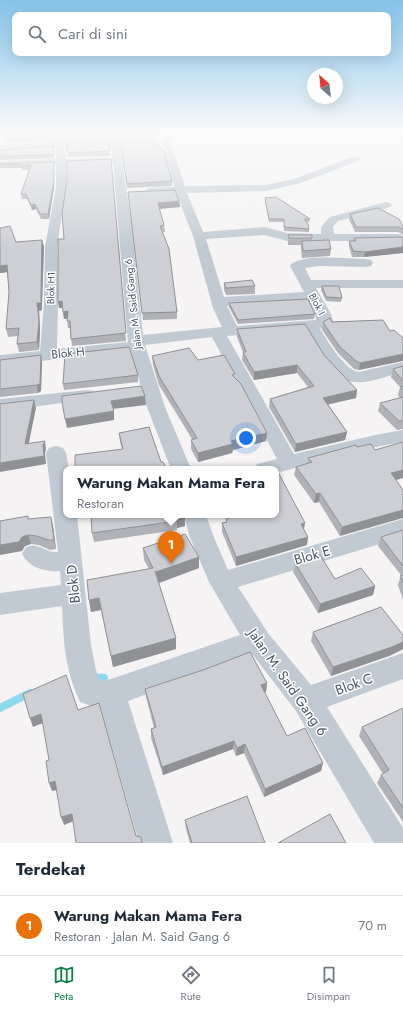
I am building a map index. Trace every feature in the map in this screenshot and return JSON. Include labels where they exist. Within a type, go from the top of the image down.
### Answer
[{"type":"street","name":"Blok H1","points":[[48,355],[51,303],[51,247],[61,187],[61,171]]},
{"type":"street","name":"Jalan M. Said Gang 6","points":[[121,171],[129,193],[136,344],[142,388],[180,466]]},
{"type":"street","points":[[175,171],[180,190],[199,236],[215,293],[219,302],[225,332],[289,462]]},
{"type":"street","points":[[129,193],[223,188],[256,188],[297,181],[322,171]]},
{"type":"street","points":[[328,238],[327,227],[334,218],[386,205]]},
{"type":"street","points":[[199,236],[265,231],[288,237],[398,238]]},
{"type":"street","name":"Blok I","points":[[136,344],[225,332],[320,324],[325,321],[324,314],[309,290],[297,266],[300,263],[310,262],[366,263]]},
{"type":"street","points":[[219,302],[309,290],[403,284]]},
{"type":"street","points":[[310,326],[331,357],[349,375],[360,376],[403,367]]},
{"type":"street","name":"Blok H","points":[[0,360],[136,344]]},
{"type":"street","points":[[0,405],[104,393]]},
{"type":"street","points":[[275,466],[376,441],[403,436]]},
{"type":"street","name":"Blok D","points":[[56,452],[63,506]]},
{"type":"street","name":"Blok D","points":[[64,518],[74,594],[80,665],[100,692],[156,843]]},
{"type":"street","name":"Jalan M. Said Gang 6","points":[[196,518],[201,535],[222,582],[258,641],[306,701],[393,843]]},
{"type":"street","name":"Blok E","points":[[222,582],[403,528]]},
{"type":"street","points":[[34,554],[40,560],[49,563],[70,561]]},
{"type":"street","points":[[0,604],[74,594]]},
{"type":"street","points":[[100,692],[258,641]]},
{"type":"street","name":"Blok C","points":[[306,701],[403,666]]},
{"type":"building","points":[[29,171],[54,171],[54,182],[48,214],[40,214],[35,204],[31,205],[26,194],[21,194]]},
{"type":"building","points":[[67,171],[112,171],[126,333],[71,339],[70,321],[67,321],[68,311],[63,312],[62,301],[58,302],[58,239],[64,239],[62,213]]},
{"type":"building","points":[[125,171],[169,171],[172,181],[127,184]]},
{"type":"building","points":[[175,190],[179,201],[158,203],[164,225],[160,226],[169,249],[177,312],[142,313],[128,192]]},
{"type":"building","points":[[276,197],[310,219],[304,219],[308,224],[309,229],[284,227],[284,219],[269,219],[265,198]]},
{"type":"building","points":[[378,208],[399,219],[403,229],[399,227],[356,227],[350,214]]},
{"type":"building","points":[[10,226],[16,242],[42,240],[41,303],[37,303],[39,321],[37,342],[17,344],[19,328],[6,329],[9,292],[7,265],[0,266],[0,228]]},
{"type":"building","points":[[288,235],[312,235],[312,238],[289,238]]},
{"type":"building","points":[[403,237],[403,247],[365,252],[353,251],[349,241],[356,241],[354,238]]},
{"type":"building","points":[[329,240],[331,249],[303,251],[302,241]]},
{"type":"building","points":[[252,280],[255,286],[226,288],[224,283]]},
{"type":"building","points":[[322,286],[339,286],[342,298],[326,297]]},
{"type":"building","points":[[308,299],[315,314],[238,320],[229,303]]},
{"type":"building","points":[[330,318],[332,322],[383,320],[390,331],[394,330],[403,338],[403,354],[360,363],[339,346],[323,322]]},
{"type":"building","points":[[305,324],[324,355],[357,390],[323,398],[347,432],[296,444],[270,399],[314,386],[297,365],[254,372],[243,352],[246,352],[237,329]]},
{"type":"building","points":[[129,347],[138,375],[63,384],[65,354]]},
{"type":"building","points":[[189,348],[198,360],[224,355],[235,374],[232,375],[241,384],[267,433],[231,441],[233,444],[198,453],[191,440],[197,438],[159,376],[152,356]]},
{"type":"building","points":[[41,355],[40,384],[0,389],[0,360]]},
{"type":"building","points":[[403,366],[403,381],[393,369]]},
{"type":"building","points":[[141,386],[145,396],[111,401],[114,411],[65,419],[62,396]]},
{"type":"building","points":[[403,397],[403,421],[399,421],[380,403]]},
{"type":"building","points":[[34,400],[25,444],[45,441],[43,445],[44,456],[0,463],[0,404]]},
{"type":"building","points":[[149,427],[161,462],[163,462],[165,466],[75,466],[75,455],[123,449],[119,433]]},
{"type":"building","points":[[403,442],[403,470],[391,473],[403,490],[403,510],[342,527],[320,493],[316,494],[296,467],[312,462],[308,458],[356,445],[357,447],[371,444],[375,450]]},
{"type":"building","points":[[279,474],[305,523],[301,524],[308,537],[236,557],[222,523],[227,522],[226,519],[279,518]]},
{"type":"building","points":[[28,516],[28,519],[51,517],[54,540],[28,535],[22,537],[19,542],[0,545],[0,521]]},
{"type":"building","points":[[91,518],[182,518],[176,520],[177,521],[92,533]]},
{"type":"building","points":[[403,530],[403,566],[381,537]]},
{"type":"building","points":[[185,534],[199,557],[156,572],[155,571],[176,638],[111,656],[99,598],[89,600],[87,580],[153,568],[143,548]]},
{"type":"building","points":[[320,555],[335,579],[361,568],[375,586],[320,604],[295,563]]},
{"type":"building","points":[[403,575],[403,583],[400,576]]},
{"type":"building","points":[[381,607],[403,635],[403,642],[333,667],[313,632]]},
{"type":"building","points":[[250,652],[267,683],[261,685],[287,736],[305,728],[323,763],[265,789],[245,744],[237,748],[234,741],[162,767],[151,729],[156,727],[145,689],[206,669]]},
{"type":"building","points":[[66,675],[78,710],[99,703],[136,836],[141,837],[142,843],[76,843],[72,814],[61,817],[55,781],[49,783],[46,761],[49,760],[41,714],[30,718],[23,694]]},
{"type":"building","points":[[403,708],[403,808],[381,775],[389,770],[362,727]]},
{"type":"building","points":[[247,796],[265,843],[192,843],[185,820]]},
{"type":"building","points":[[330,814],[346,843],[278,843]]},
{"type":"waterway","points":[[92,677],[104,678]]},
{"type":"waterway","points":[[0,708],[30,693]]},
{"type":"place","name":"Warung Makan Mama Fera","points":[[171,564]]}]
